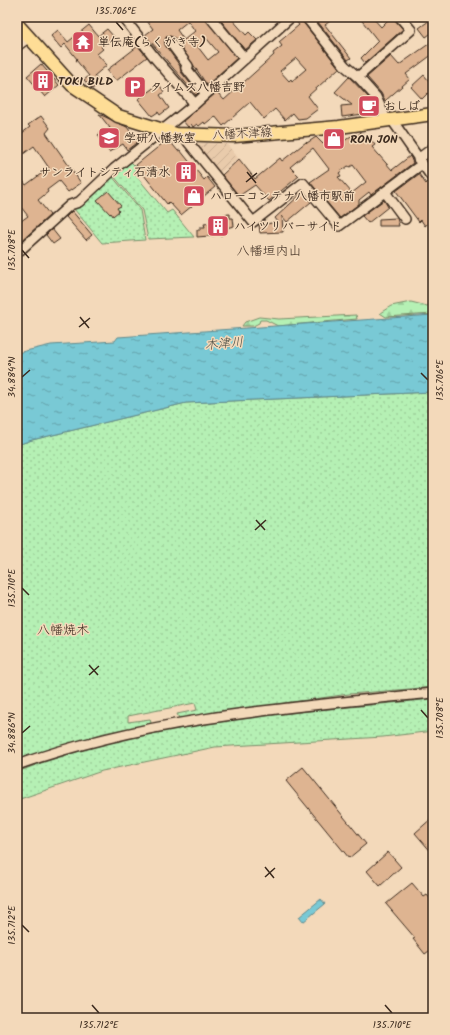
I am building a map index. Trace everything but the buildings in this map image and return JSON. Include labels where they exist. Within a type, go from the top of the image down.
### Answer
[{"type":"main road","name":"八幡木津線","points":[[17,24],[28,38],[72,85],[118,116],[163,130],[187,135],[234,136],[338,127],[433,114]]},
{"type":"street","points":[[123,17],[155,58],[195,104]]},
{"type":"street","points":[[210,17],[245,59]]},
{"type":"street","points":[[17,253],[70,205],[78,202],[114,169],[195,104],[292,17]]},
{"type":"street","points":[[306,17],[345,66],[358,77],[376,97],[390,121],[433,179]]},
{"type":"street","points":[[358,77],[411,30],[400,17]]},
{"type":"street","points":[[17,46],[28,38]]},
{"type":"street","points":[[170,42],[188,66],[186,68],[206,94]]},
{"type":"street","points":[[187,135],[188,142],[253,222],[302,183],[339,226],[385,192],[420,162],[433,148]]},
{"type":"street","points":[[385,192],[405,219]]},
{"type":"street","points":[[17,765],[57,751],[115,735],[209,718],[308,704],[433,693]]},
{"type":"shaded area","points":[[194,143],[227,144],[238,158],[219,174]]},
{"type":"green space","points":[[130,161],[137,168],[133,172],[167,213],[172,210],[194,237],[148,239],[142,210],[113,175]]},
{"type":"green space","points":[[112,176],[140,210],[145,240],[102,243],[74,209]]},
{"type":"green space","points":[[411,302],[427,306],[433,303],[433,314],[386,317],[380,313],[391,306]]},
{"type":"green space","points":[[356,315],[357,319],[278,326],[266,320],[260,320],[259,323],[253,326],[242,326],[245,322],[259,317],[279,319]]},
{"type":"green space","points":[[433,392],[433,687],[349,694],[179,718],[177,714],[197,710],[195,703],[128,716],[128,722],[150,719],[151,723],[104,733],[17,760],[17,445],[32,440],[186,403]]},
{"type":"green space","points":[[433,699],[433,731],[383,737],[215,747],[102,771],[17,800],[17,772],[67,755],[117,741],[169,730],[222,722],[328,709]]},
{"type":"water","name":"木津川","points":[[433,315],[433,392],[186,403],[32,440],[17,445],[17,353],[51,345],[115,341],[118,337]]},
{"type":"water","points":[[321,899],[325,904],[303,922],[299,917]]},
{"type":"place","name":"単伝庵(らくがき寺)","points":[[83,42]]},
{"type":"place","name":"TOKI BILD","points":[[43,81]]},
{"type":"place","name":"タイムズ八幡吉野","points":[[135,87]]},
{"type":"place","name":"おしば","points":[[369,106]]},
{"type":"place","name":"学研八幡教室","points":[[109,138]]},
{"type":"place","name":"RON JON","points":[[334,139]]},
{"type":"place","name":"サンライトシティ石清水","points":[[186,172]]},
{"type":"place","name":"ハローコンテナ八幡市駅前","points":[[194,196]]},
{"type":"place","name":"ハイツリバーサイド","points":[[218,226]]},
{"type":"district","name":"八幡垣内山","points":[[269,251]]},
{"type":"district","name":"八幡焼木","points":[[63,630]]}]
